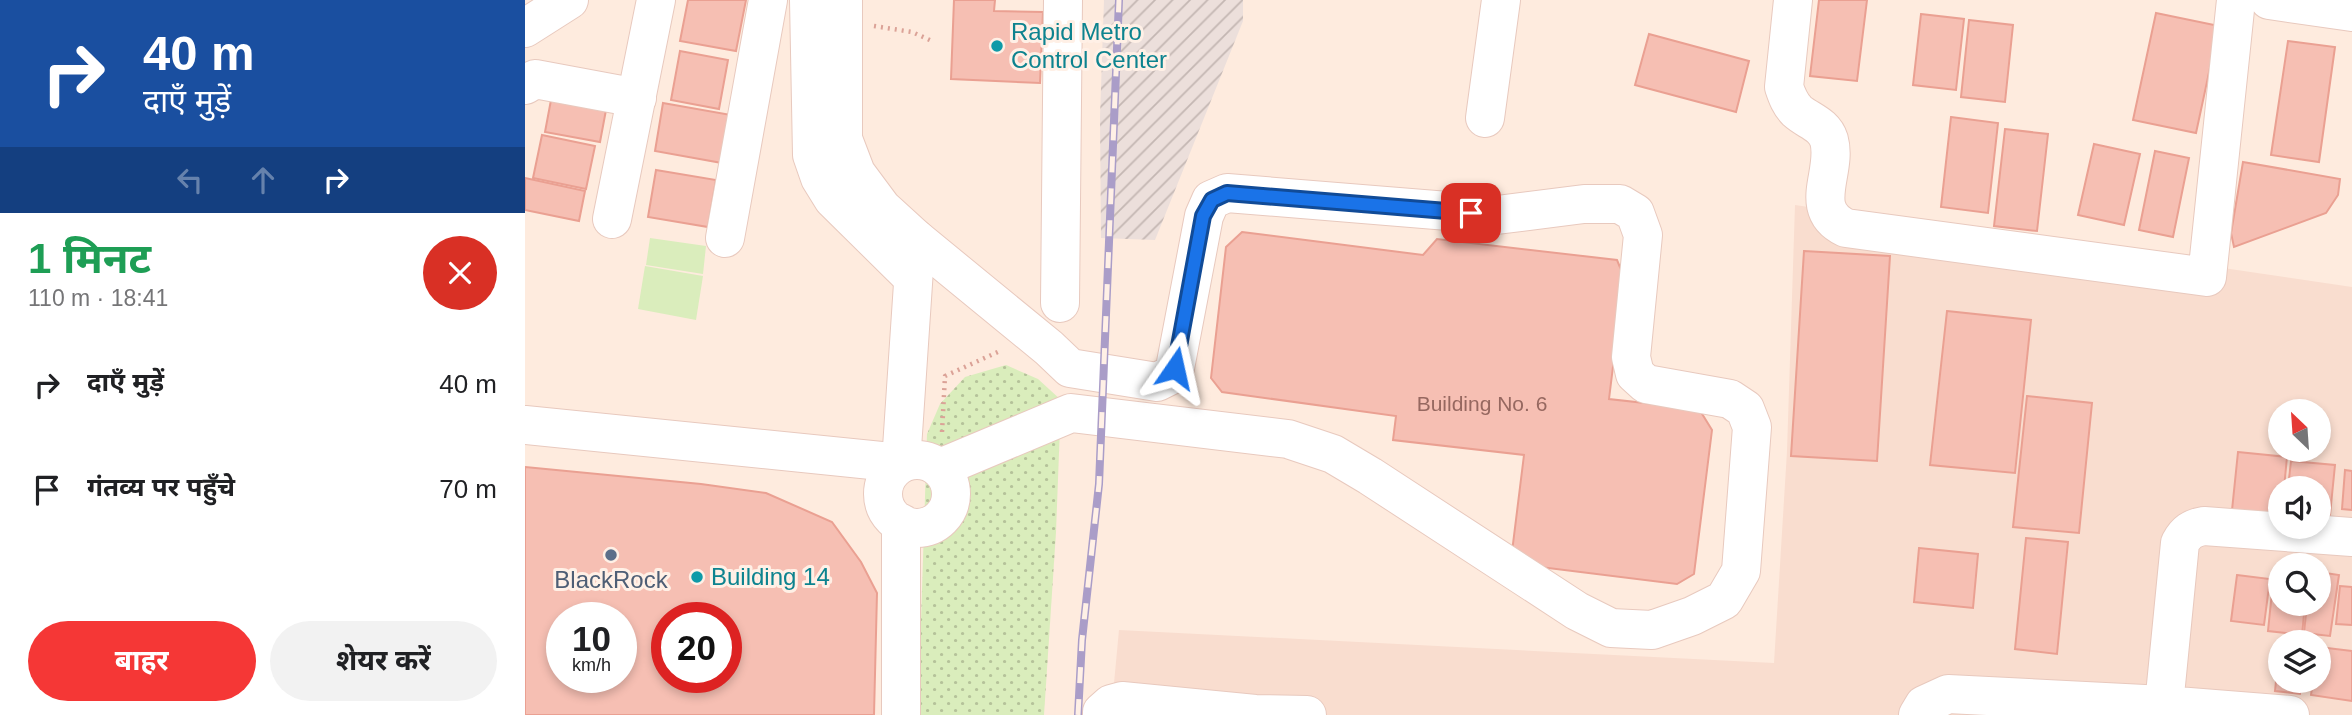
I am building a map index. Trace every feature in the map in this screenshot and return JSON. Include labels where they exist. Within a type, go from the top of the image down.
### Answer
[{"type":"street","points":[[525,28],[569,0]]},
{"type":"street","points":[[612,219],[656,0]]},
{"type":"street","points":[[725,238],[768,0]]},
{"type":"street","points":[[809,0],[843,139],[856,173],[882,208],[916,239],[1059,358],[1157,382],[1171,375],[1175,368],[1203,216],[1212,200],[1227,193],[1497,215],[1584,204],[1620,204],[1635,213],[1643,235],[1631,357],[1635,374],[1646,384],[1730,399],[1745,409],[1752,427],[1741,571],[1724,600],[1692,616],[1652,630],[1611,628],[1577,611],[1370,476],[1333,454],[1288,439],[1071,414],[940,468]]},
{"type":"street","points":[[1060,303],[1063,0]]},
{"type":"street","points":[[1485,118],[1501,0]]},
{"type":"street","points":[[1793,0],[1784,87],[1788,100],[1797,111],[1819,125],[1829,138],[1831,153],[1825,198],[1827,212],[1834,223],[1846,228],[2207,277],[2236,0]]},
{"type":"street","points":[[2269,0],[2352,12]]},
{"type":"street","points":[[843,10],[826,69],[812,155],[820,178],[833,199],[912,277]]},
{"type":"street","points":[[525,85],[534,79],[637,98]]},
{"type":"street","points":[[525,425],[901,463],[924,460],[940,468],[950,483],[952,495],[945,514],[926,527],[916,528],[901,523],[888,513],[883,492],[885,480],[901,463],[916,239]]},
{"type":"street","points":[[1059,358],[1071,414]]},
{"type":"street","points":[[901,523],[901,715]]},
{"type":"street","points":[[2164,705],[2180,543],[2185,534],[2204,526],[2352,537]]},
{"type":"street","points":[[1918,715],[1924,705],[1948,694],[2164,705],[2290,715]]},
{"type":"street","points":[[1102,715],[1111,704],[1122,701],[1254,714],[1307,715]]},
{"type":"path","points":[[843,10],[932,41]]},
{"type":"path","points":[[940,468],[945,376],[998,352],[1059,358]]},
{"type":"shaded area","points":[[1104,0],[1243,0],[1243,21],[1155,240],[1101,238],[1100,117]]},
{"type":"shaded area","points":[[1795,205],[2352,287],[2352,715],[1111,715],[1119,630],[1774,663],[1787,451]]},
{"type":"green space","points":[[650,238],[706,246],[703,274],[646,265]]},
{"type":"green space","points":[[645,266],[703,276],[696,320],[638,309]]},
{"type":"green space","points":[[1006,365],[1038,379],[1061,400],[1056,532],[1044,715],[918,715],[927,434],[940,404],[965,377]]},
{"type":"building","points":[[688,0],[746,0],[736,51],[680,41]]},
{"type":"building","name":"Rapid Metro Control Center","points":[[954,0],[995,0],[994,11],[1043,12],[1040,83],[951,79]]},
{"type":"building","points":[[1819,0],[1867,0],[1857,81],[1810,76]]},
{"type":"building","points":[[2156,13],[2219,26],[2196,133],[2133,120]]},
{"type":"building","points":[[1921,14],[1964,19],[1956,90],[1913,85]]},
{"type":"building","points":[[1969,20],[2013,25],[2005,102],[1961,97]]},
{"type":"building","points":[[1649,34],[1749,61],[1736,112],[1635,85]]},
{"type":"building","points":[[2288,41],[2335,47],[2319,162],[2271,155]]},
{"type":"building","points":[[680,51],[728,60],[719,109],[671,100]]},
{"type":"building","points":[[551,100],[606,110],[600,142],[545,132]]},
{"type":"building","points":[[663,103],[731,115],[722,163],[655,151]]},
{"type":"building","points":[[1951,117],[1998,123],[1988,213],[1941,207]]},
{"type":"building","points":[[2005,129],[2048,134],[2037,231],[1994,226]]},
{"type":"building","points":[[542,135],[595,146],[586,189],[533,178]]},
{"type":"building","points":[[2094,144],[2140,154],[2124,225],[2078,215]]},
{"type":"building","points":[[2155,151],[2189,158],[2173,237],[2139,230]]},
{"type":"building","points":[[2243,162],[2340,179],[2338,195],[2326,213],[2234,247],[2231,233]]},
{"type":"building","points":[[656,170],[716,180],[708,227],[648,217]]},
{"type":"building","points":[[525,178],[585,191],[579,221],[525,210]]},
{"type":"building","points":[[1242,232],[1423,255],[1437,239],[1617,260],[1624,277],[1609,399],[1699,409],[1712,430],[1694,574],[1677,584],[1524,565],[1512,552],[1524,455],[1393,440],[1396,416],[1222,392],[1211,378],[1226,247]]},
{"type":"building","points":[[1804,251],[1890,256],[1877,461],[1791,456]]},
{"type":"building","points":[[1947,311],[2031,320],[2015,473],[1930,465]]},
{"type":"building","points":[[2027,396],[2092,403],[2079,533],[2013,527]]},
{"type":"building","points":[[2238,452],[2268,455],[2268,462],[2287,462],[2285,476],[2268,476],[2268,524],[2231,520]]},
{"type":"building","points":[[2291,462],[2335,465],[2331,505],[2331,476],[2289,476]]},
{"type":"building","name":"Building 14","points":[[525,467],[766,493],[832,522],[861,562],[877,593],[874,715],[525,715]]},
{"type":"building","points":[[2345,470],[2352,471],[2352,510],[2342,509]]},
{"type":"building","points":[[2026,538],[2068,542],[2057,654],[2015,649]]},
{"type":"building","points":[[1919,548],[1978,554],[1973,608],[1914,602]]},
{"type":"building","points":[[2331,574],[2339,575],[2331,630],[2304,630],[2306,616],[2331,616]]},
{"type":"building","points":[[2237,575],[2268,579],[2264,625],[2231,621]]},
{"type":"building","points":[[2340,586],[2352,587],[2352,625],[2336,624]]},
{"type":"building","points":[[2270,616],[2304,616],[2302,630],[2268,630]]},
{"type":"building","points":[[2331,648],[2352,651],[2352,701],[2311,695],[2331,693]]},
{"type":"railway","points":[[1078,715],[1082,640],[1099,484],[1119,0]]},
{"type":"place","name":"Rapid Metro Control Center","points":[[997,46]]},
{"type":"place","name":"BlackRock","points":[[611,555]]},
{"type":"place","name":"Building 14","points":[[697,577]]},
{"type":"route","points":[[1175,368],[1203,216],[1212,200],[1227,193],[1471,213]]}]
